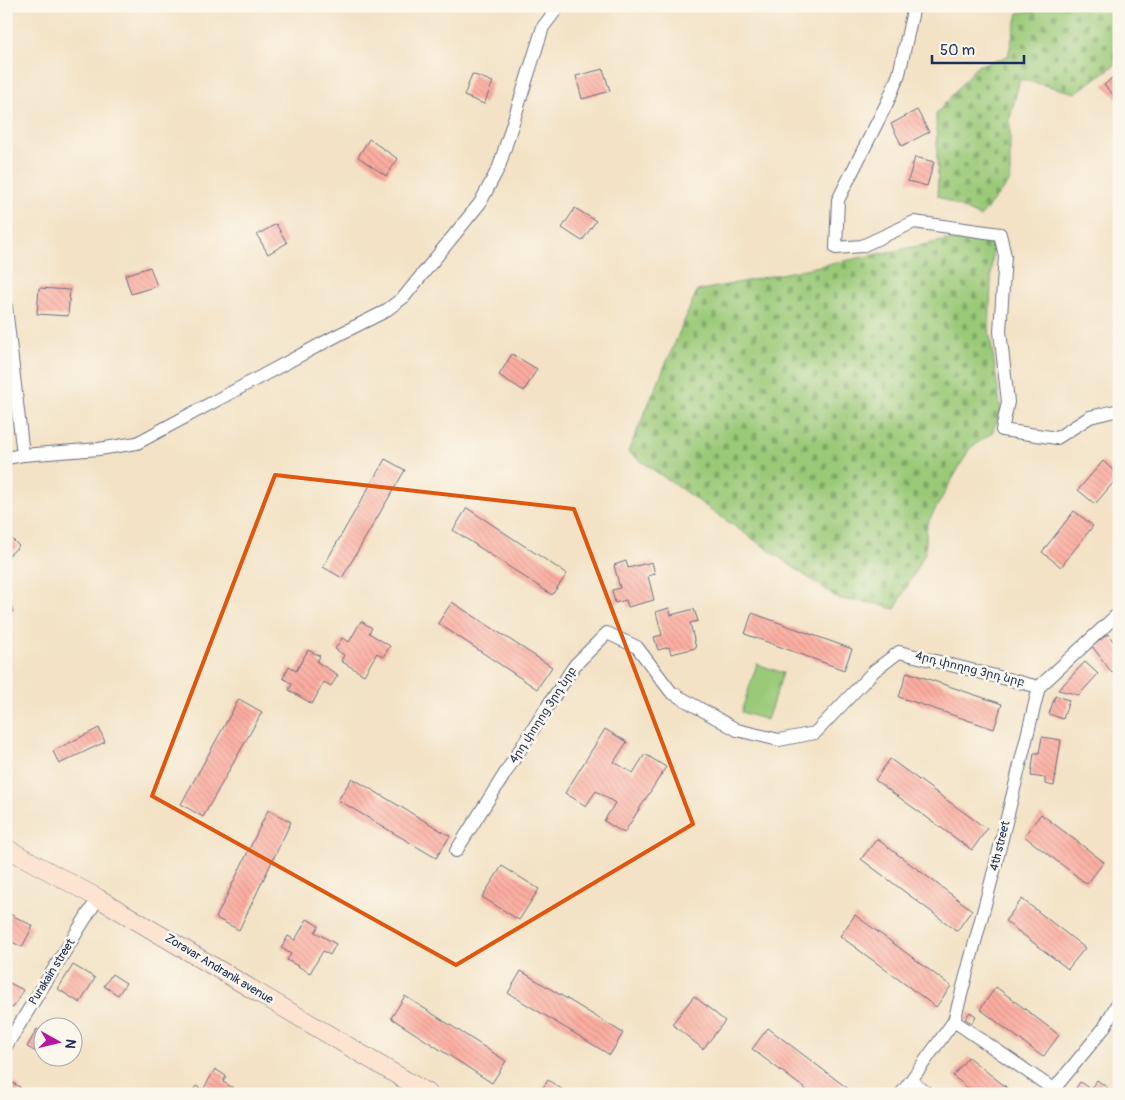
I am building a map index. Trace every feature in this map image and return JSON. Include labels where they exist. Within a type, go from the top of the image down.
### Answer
[{"type":"main road","name":"Zoravar Andranik avenue","points":[[6,848],[98,898],[429,1094]]},
{"type":"street","points":[[6,458],[99,449],[137,443],[384,312],[404,298],[480,203],[499,167],[543,27],[559,6]]},
{"type":"street","points":[[914,6],[899,74],[892,92],[838,200],[836,248],[862,246],[914,222],[1000,234],[1004,256],[1000,331],[1008,402],[1002,430],[1057,438],[1090,416],[1119,410]]},
{"type":"street","points":[[7,313],[23,455]]},
{"type":"street","points":[[1040,687],[1119,613]]},
{"type":"street","name":"4րդ փողոց 3րդ նրբ","points":[[456,851],[575,665],[608,633],[637,647],[670,692],[737,730],[779,740],[815,733],[874,671],[899,652],[1040,687]]},
{"type":"street","name":"4th street","points":[[901,1094],[954,1021],[1040,687]]},
{"type":"street","name":"Purakain street","points":[[6,1046],[98,898]]},
{"type":"street","points":[[954,1021],[1052,1092],[1104,1028],[1119,1000]]},
{"type":"street","points":[[911,1081],[928,1094]]},
{"type":"highlighted area","points":[[275,475],[574,509],[693,824],[456,965],[152,796]]},
{"type":"green space","points":[[1064,6],[1119,6],[1119,62],[1075,93],[1020,79],[1010,118],[1010,181],[980,217],[938,196],[936,114],[977,66],[1008,56],[1018,13]]},
{"type":"green space","points":[[947,240],[993,241],[989,329],[1001,411],[992,433],[970,448],[927,524],[925,553],[895,609],[873,603],[839,599],[628,452],[697,291]]},
{"type":"green space","points":[[757,664],[783,673],[767,720],[741,712]]},
{"type":"building","points":[[603,69],[610,91],[582,99],[576,76]]},
{"type":"building","points":[[1119,72],[1119,101],[1104,85]]},
{"type":"building","points":[[472,74],[493,82],[484,104],[464,96]]},
{"type":"building","points":[[917,110],[929,132],[902,146],[891,124]]},
{"type":"building","points":[[369,139],[398,159],[386,176],[358,157]]},
{"type":"building","points":[[915,157],[934,162],[927,186],[908,181]]},
{"type":"building","points":[[575,208],[596,221],[582,241],[562,228]]},
{"type":"building","points":[[276,224],[287,243],[268,254],[257,235]]},
{"type":"building","points":[[150,267],[157,286],[131,294],[125,275]]},
{"type":"building","points":[[39,288],[70,290],[68,316],[37,314]]},
{"type":"building","points":[[512,354],[537,369],[524,391],[499,375]]},
{"type":"building","points":[[385,459],[405,470],[342,578],[323,567]]},
{"type":"building","points":[[1103,461],[1119,476],[1095,504],[1078,490]]},
{"type":"building","points":[[467,508],[567,574],[552,595],[453,530]]},
{"type":"building","points":[[1074,511],[1093,526],[1061,567],[1042,552]]},
{"type":"building","points":[[6,533],[19,546],[6,558]]},
{"type":"building","points":[[626,561],[628,568],[652,562],[655,574],[648,576],[654,600],[628,607],[626,600],[615,603],[612,590],[620,588],[614,565]]},
{"type":"building","points":[[6,590],[8,590],[13,612],[6,614]]},
{"type":"building","points":[[452,602],[552,667],[537,689],[438,623]]},
{"type":"building","points":[[669,608],[671,615],[694,609],[698,621],[690,623],[696,648],[671,654],[669,647],[658,650],[654,637],[662,635],[656,612]]},
{"type":"building","points":[[752,613],[852,649],[844,670],[745,634]]},
{"type":"building","points":[[361,621],[372,628],[369,633],[390,646],[383,657],[377,653],[364,675],[341,661],[344,655],[335,649],[342,638],[349,642]]},
{"type":"building","points":[[1108,634],[1119,649],[1119,668],[1112,673],[1092,646]]},
{"type":"building","points":[[308,650],[320,656],[317,662],[338,675],[331,686],[324,682],[312,704],[289,690],[292,684],[283,678],[289,666],[296,671]]},
{"type":"building","points":[[1085,662],[1098,674],[1079,695],[1058,690]]},
{"type":"building","points":[[907,672],[1002,704],[994,729],[899,697]]},
{"type":"building","points":[[1055,696],[1069,700],[1063,719],[1049,714]]},
{"type":"building","points":[[239,699],[262,712],[203,817],[181,804]]},
{"type":"building","points":[[99,728],[105,742],[59,764],[53,751]]},
{"type":"building","points":[[605,729],[627,742],[614,762],[633,773],[645,754],[666,767],[624,833],[604,821],[615,803],[596,791],[586,806],[565,793]]},
{"type":"building","points":[[1042,737],[1061,740],[1054,786],[1045,784],[1045,778],[1031,776],[1034,753],[1039,753]]},
{"type":"building","points":[[890,759],[987,829],[972,850],[875,780]]},
{"type":"building","points":[[352,778],[450,836],[436,858],[338,800]]},
{"type":"building","points":[[268,810],[291,822],[239,930],[216,918]]},
{"type":"building","points":[[1041,814],[1104,862],[1087,884],[1024,836]]},
{"type":"building","points":[[877,839],[972,910],[957,931],[861,859]]},
{"type":"building","points":[[502,866],[539,889],[519,920],[482,897]]},
{"type":"building","points":[[1022,899],[1085,948],[1068,969],[1005,921]]},
{"type":"building","points":[[6,912],[33,926],[22,947],[6,939]]},
{"type":"building","points":[[855,915],[951,986],[936,1007],[840,936]]},
{"type":"building","points":[[307,919],[319,926],[315,932],[336,944],[330,955],[323,951],[310,973],[287,960],[291,954],[281,948],[288,936],[295,940]]},
{"type":"building","points":[[73,965],[95,978],[80,1003],[58,989]]},
{"type":"building","points":[[521,971],[623,1033],[610,1055],[508,993]]},
{"type":"building","points":[[112,974],[126,983],[118,995],[104,986]]},
{"type":"building","points":[[6,981],[23,990],[13,1008],[6,1004]]},
{"type":"building","points":[[996,987],[1059,1035],[1043,1057],[980,1009]]},
{"type":"building","points":[[405,996],[506,1061],[492,1083],[391,1018]]},
{"type":"building","points":[[694,996],[725,1021],[703,1049],[672,1024]]},
{"type":"building","points":[[970,1012],[976,1016],[972,1023],[965,1019]]},
{"type":"building","points":[[768,1028],[855,1094],[812,1094],[752,1049]]},
{"type":"building","points":[[32,1038],[32,1050],[27,1047]]},
{"type":"building","points":[[968,1057],[1015,1094],[975,1094],[953,1076]]},
{"type":"building","points":[[215,1069],[226,1076],[223,1082],[244,1094],[191,1094],[196,1086],[203,1090]]},
{"type":"building","points":[[7,1080],[20,1087],[16,1094],[6,1094]]},
{"type":"building","points":[[548,1080],[569,1094],[539,1094]]},
{"type":"building","points":[[1097,1080],[1116,1094],[1072,1094],[1080,1082],[1090,1089]]}]
